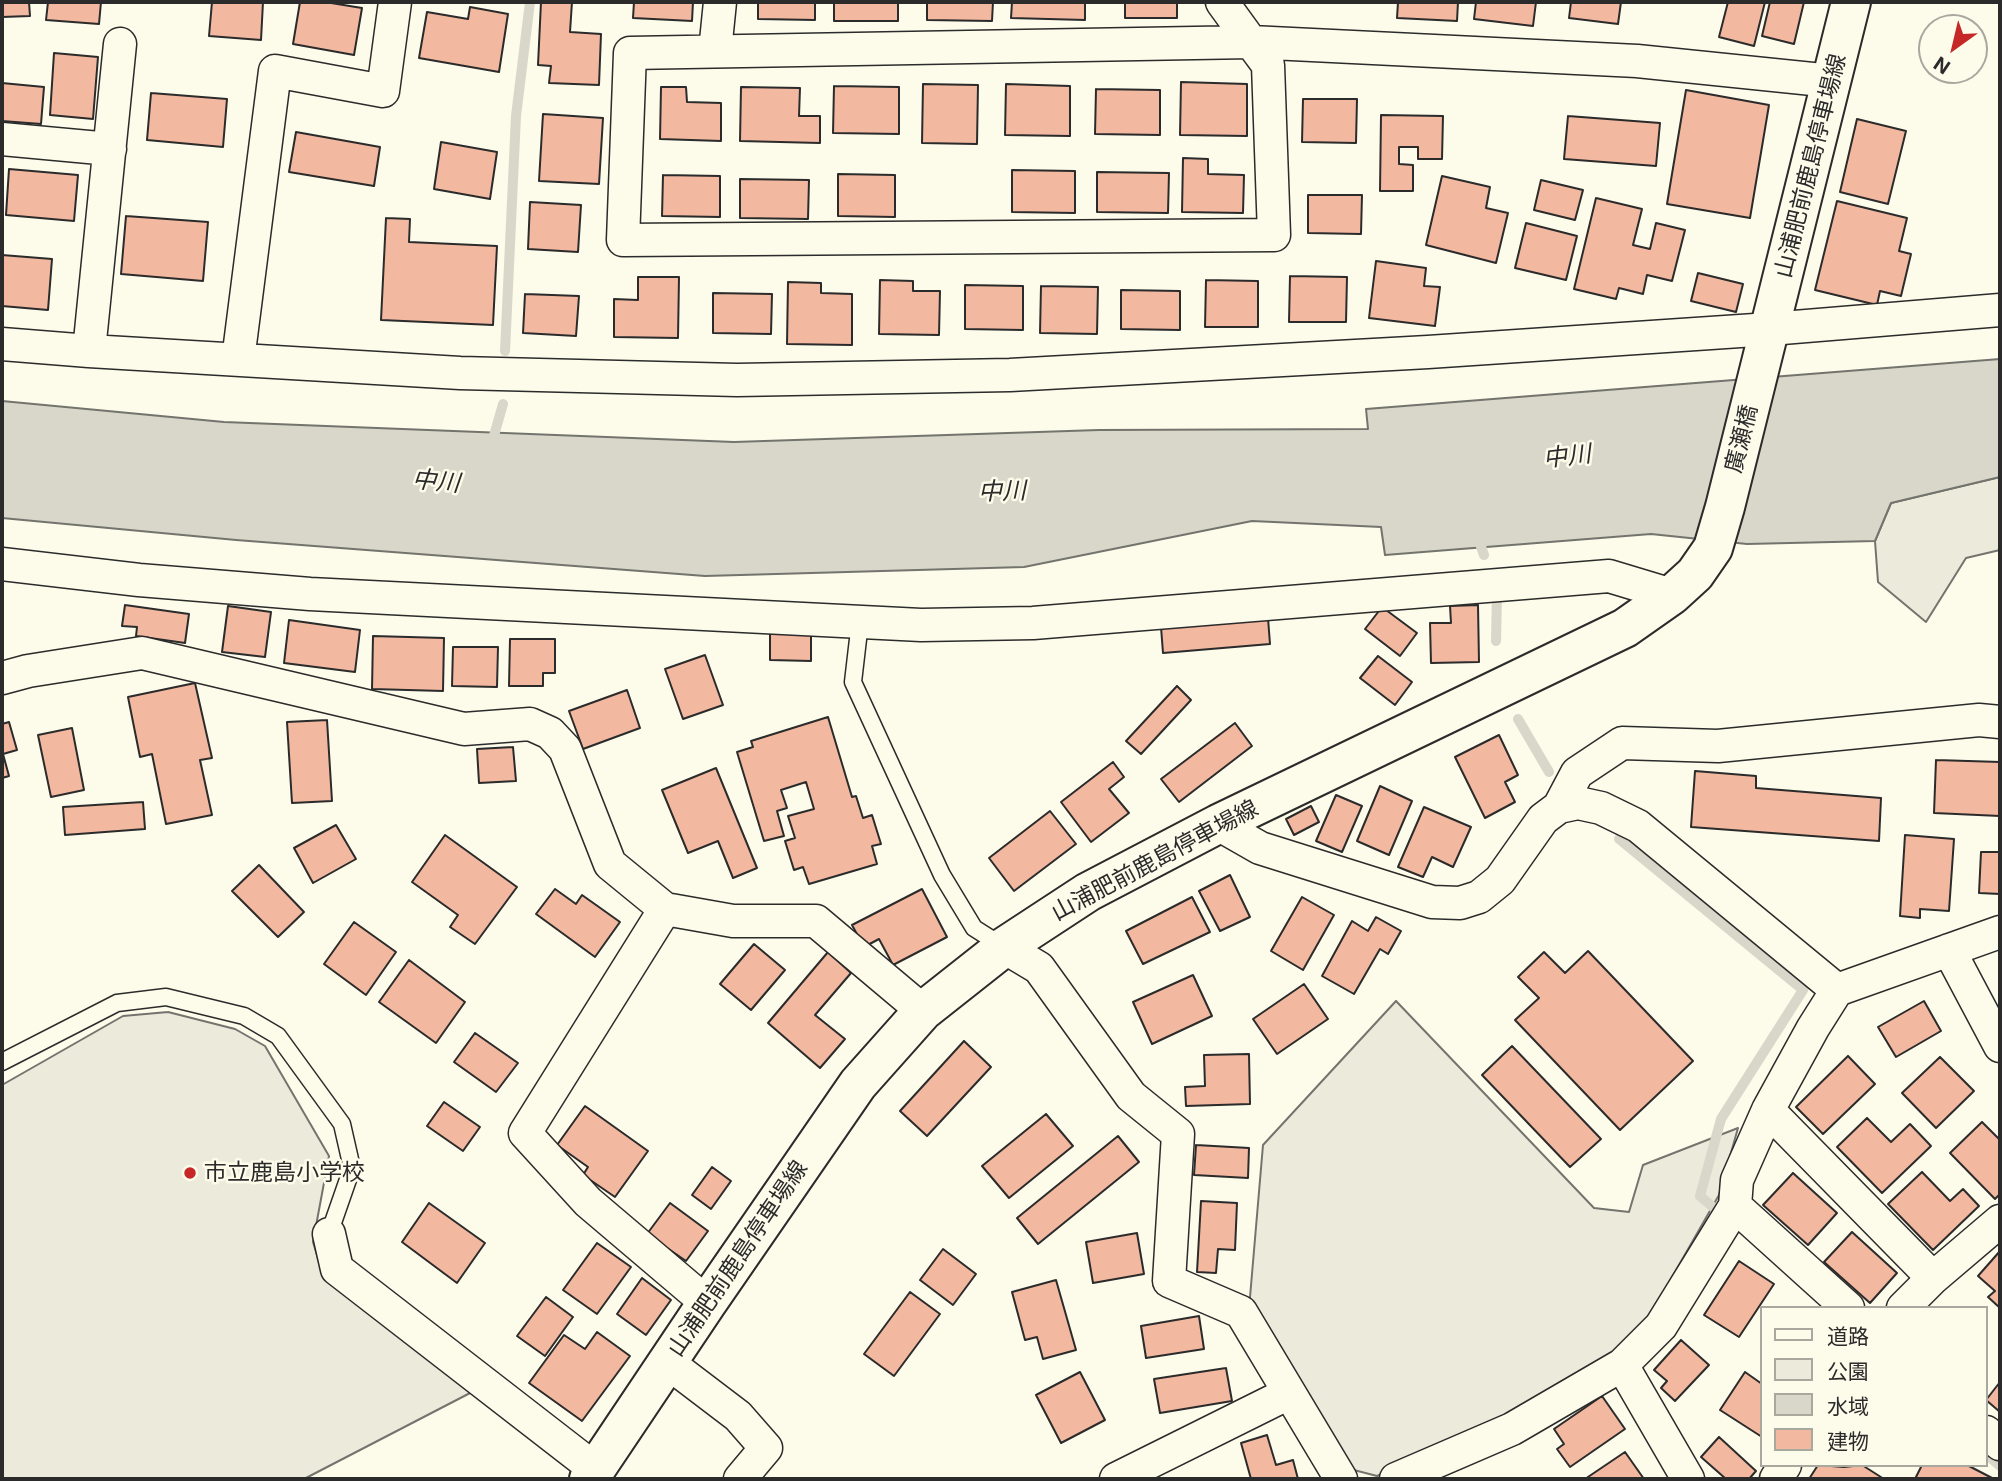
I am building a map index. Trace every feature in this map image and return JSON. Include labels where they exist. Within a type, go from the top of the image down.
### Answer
[{"type":"main road","name":"山浦肥前鹿島停車場線","points":[[1770,329],[1851,2]]},
{"type":"main road","name":"廣瀬橋","points":[[1713,548],[1770,329]]},
{"type":"main road","name":"山浦肥前鹿島停車場線","points":[[592,1474],[858,1084],[923,1011],[1004,947],[1088,892],[1217,824],[1625,628],[1672,595],[1695,574],[1713,548]]},
{"type":"street","points":[[238,360],[275,71],[383,91],[395,2]]},
{"type":"street","points":[[715,51],[720,2]]},
{"type":"street","points":[[1222,2],[1251,43],[1268,65],[1275,235],[623,240],[630,52],[1251,43],[1637,61],[1832,81]]},
{"type":"street","points":[[89,351],[120,44]]},
{"type":"street","points":[[2,139],[110,149]]},
{"type":"street","points":[[2,344],[460,373],[737,380],[997,375],[1414,353],[1770,329],[2000,310]]},
{"type":"street","points":[[2,564],[139,580],[310,594],[921,625],[1033,623],[1609,576],[1672,595]]},
{"type":"street","points":[[2,678],[29,671],[142,653],[464,729],[530,724],[550,733],[565,749],[610,864],[665,909],[733,921],[816,921],[923,1011]]},
{"type":"street","points":[[1217,824],[1260,848],[1433,902],[1460,903],[1479,897],[1500,880],[1543,820],[1559,807],[1577,773],[1622,743],[1717,746],[1979,720],[2000,722]]},
{"type":"street","points":[[1559,807],[1578,803],[1601,808],[1638,826],[1838,990]]},
{"type":"street","points":[[665,909],[525,1133],[588,1202],[707,1303]]},
{"type":"street","points":[[1396,1479],[1512,1429],[1622,1365],[1661,1326],[1735,1206],[1737,1180],[1768,1110],[1813,1028],[1838,990],[2000,932]]},
{"type":"street","points":[[1004,947],[1039,968],[1131,1097],[1178,1134],[1169,1281],[1241,1312],[1341,1479]]},
{"type":"street","points":[[1949,950],[2000,1046]]},
{"type":"street","points":[[1768,1110],[1933,1278]]},
{"type":"street","points":[[1735,1206],[1846,1306]]},
{"type":"street","points":[[1905,1306],[1933,1278],[2000,1221]]},
{"type":"street","points":[[329,1234],[337,1269],[592,1474]]},
{"type":"street","points":[[667,1362],[738,1416],[766,1448],[740,1479]]},
{"type":"street","points":[[1622,1365],[1688,1479]]},
{"type":"street","points":[[1116,1479],[1289,1393]]},
{"type":"lane","points":[[860,622],[853,682],[942,875],[974,928],[1004,947]]},
{"type":"lane","points":[[2,1062],[117,1003],[166,997],[244,1016],[278,1037],[342,1124],[352,1168],[329,1234]]},
{"type":"green space","points":[[2000,477],[2000,550],[1966,558],[1926,622],[1878,582],[1875,541],[1891,503]]},
{"type":"green space","points":[[1396,1001],[1594,1208],[1629,1212],[1643,1165],[1738,1128],[1719,1195],[1651,1314],[1615,1356],[1511,1419],[1377,1476],[1350,1469],[1249,1309],[1263,1145]]},
{"type":"green space","name":"市立鹿島小学校","points":[[168,1012],[235,1029],[265,1046],[329,1156],[313,1242],[324,1278],[472,1392],[304,1479],[2,1479],[2,1085],[123,1016]]},
{"type":"water","name":"中川","points":[[2000,359],[2000,477],[1891,503],[1875,541],[1747,544],[1651,534],[1385,555],[1381,527],[1252,521],[1024,567],[705,576],[236,540],[2,518],[2,401],[224,422],[734,442],[1099,430],[1368,429],[1366,409]]},
{"type":"building","points":[[2,2],[29,2],[30,16],[2,17]]},
{"type":"building","points":[[48,2],[101,2],[99,24],[46,20]]},
{"type":"building","points":[[212,2],[263,2],[261,40],[209,36]]},
{"type":"building","points":[[300,2],[325,2],[362,8],[354,55],[293,44]]},
{"type":"building","points":[[541,2],[572,2],[570,32],[601,34],[599,85],[549,83],[551,66],[538,65]]},
{"type":"building","points":[[634,2],[693,2],[692,21],[633,18]]},
{"type":"building","points":[[758,2],[815,2],[815,20],[758,19]]},
{"type":"building","points":[[834,2],[898,2],[898,21],[834,21]]},
{"type":"building","points":[[927,2],[993,2],[992,21],[927,20]]},
{"type":"building","points":[[1012,2],[1085,2],[1085,20],[1011,18]]},
{"type":"building","points":[[1125,2],[1177,2],[1177,18],[1125,18]]},
{"type":"building","points":[[1398,2],[1458,2],[1457,21],[1397,18]]},
{"type":"building","points":[[1476,2],[1536,2],[1533,26],[1474,19]]},
{"type":"building","points":[[1571,2],[1621,2],[1618,24],[1569,18]]},
{"type":"building","points":[[1728,2],[1765,2],[1754,46],[1719,37]]},
{"type":"building","points":[[1770,2],[1804,2],[1794,44],[1762,36]]},
{"type":"building","points":[[470,7],[508,14],[499,72],[419,58],[427,12],[468,19]]},
{"type":"building","points":[[54,53],[98,57],[93,119],[50,115]]},
{"type":"building","points":[[1181,82],[1247,84],[1247,136],[1180,135]]},
{"type":"building","points":[[2,83],[44,87],[41,124],[2,121]]},
{"type":"building","points":[[923,84],[978,85],[977,144],[922,143]]},
{"type":"building","points":[[1006,84],[1070,86],[1070,136],[1005,135]]},
{"type":"building","points":[[834,86],[899,87],[899,134],[833,133]]},
{"type":"building","points":[[661,87],[686,87],[687,102],[721,103],[721,141],[660,139]]},
{"type":"building","points":[[741,87],[800,88],[799,116],[820,116],[820,143],[740,141]]},
{"type":"building","points":[[1096,89],[1160,90],[1160,135],[1095,134]]},
{"type":"building","points":[[1686,90],[1769,105],[1750,218],[1667,204]]},
{"type":"building","points":[[151,93],[227,99],[223,147],[147,140]]},
{"type":"building","points":[[1303,99],[1357,99],[1356,143],[1302,142]]},
{"type":"building","points":[[543,114],[603,118],[599,184],[539,181]]},
{"type":"building","points":[[1381,115],[1443,116],[1442,159],[1418,159],[1418,147],[1399,147],[1399,164],[1413,165],[1413,191],[1380,191]]},
{"type":"building","points":[[1568,116],[1660,123],[1656,166],[1564,159]]},
{"type":"building","points":[[1857,119],[1906,131],[1888,204],[1840,192]]},
{"type":"building","points":[[296,132],[380,147],[374,186],[289,172]]},
{"type":"building","points":[[441,142],[497,152],[490,199],[434,189]]},
{"type":"building","points":[[1183,158],[1208,159],[1208,174],[1244,175],[1243,213],[1182,212]]},
{"type":"building","points":[[9,169],[78,175],[74,221],[6,215]]},
{"type":"building","points":[[1012,170],[1075,171],[1075,213],[1012,212]]},
{"type":"building","points":[[1097,172],[1169,173],[1168,213],[1097,212]]},
{"type":"building","points":[[838,174],[895,175],[895,217],[838,216]]},
{"type":"building","points":[[663,175],[720,176],[720,217],[662,216]]},
{"type":"building","points":[[1442,176],[1490,187],[1486,208],[1508,213],[1496,263],[1426,245]]},
{"type":"building","points":[[740,179],[809,180],[808,219],[740,218]]},
{"type":"building","points":[[1541,180],[1583,190],[1575,220],[1534,210]]},
{"type":"building","points":[[1308,195],[1362,195],[1361,234],[1308,233]]},
{"type":"building","points":[[1596,198],[1642,209],[1633,245],[1650,249],[1656,223],[1685,230],[1672,281],[1647,275],[1643,294],[1619,288],[1616,299],[1574,289]]},
{"type":"building","points":[[1837,201],[1907,218],[1899,251],[1911,254],[1901,296],[1880,291],[1877,305],[1815,290]]},
{"type":"building","points":[[530,202],[581,205],[578,252],[528,249]]},
{"type":"building","points":[[126,216],[208,222],[203,281],[121,274]]},
{"type":"building","points":[[386,218],[410,219],[409,242],[497,246],[493,325],[381,320]]},
{"type":"building","points":[[1526,223],[1577,236],[1566,280],[1515,268]]},
{"type":"building","points":[[2,255],[52,259],[48,310],[2,306]]},
{"type":"building","points":[[1376,261],[1426,268],[1424,286],[1440,287],[1435,326],[1369,318]]},
{"type":"building","points":[[1698,273],[1743,284],[1736,312],[1691,301]]},
{"type":"building","points":[[1290,276],[1347,277],[1346,322],[1289,322]]},
{"type":"building","points":[[638,277],[679,277],[678,338],[614,337],[614,299],[638,300]]},
{"type":"building","points":[[880,280],[913,281],[913,291],[940,291],[939,335],[879,334]]},
{"type":"building","points":[[1206,280],[1258,281],[1258,327],[1205,327]]},
{"type":"building","points":[[788,282],[821,283],[821,293],[852,294],[852,345],[787,344]]},
{"type":"building","points":[[965,285],[1023,286],[1023,330],[965,329]]},
{"type":"building","points":[[1041,286],[1098,287],[1097,334],[1040,333]]},
{"type":"building","points":[[1121,290],[1180,291],[1180,330],[1121,329]]},
{"type":"building","points":[[713,293],[772,294],[771,334],[713,333]]},
{"type":"building","points":[[525,294],[579,296],[576,336],[523,333]]},
{"type":"building","points":[[125,605],[189,614],[185,643],[136,636],[137,627],[122,626]]},
{"type":"building","points":[[1478,605],[1479,662],[1431,663],[1430,623],[1451,623],[1450,606]]},
{"type":"building","points":[[228,606],[271,612],[265,657],[222,652]]},
{"type":"building","points":[[1382,607],[1417,633],[1400,656],[1365,629]]},
{"type":"building","points":[[1268,618],[1270,644],[1163,653],[1161,627]]},
{"type":"building","points":[[289,620],[360,630],[355,672],[284,663]]},
{"type":"building","points":[[770,633],[811,634],[811,661],[770,660]]},
{"type":"building","points":[[373,636],[444,638],[443,691],[372,689]]},
{"type":"building","points":[[510,639],[555,639],[555,673],[543,673],[543,686],[509,686]]},
{"type":"building","points":[[453,647],[498,647],[497,687],[452,686]]},
{"type":"building","points":[[705,655],[723,705],[683,719],[665,669]]},
{"type":"building","points":[[1378,656],[1412,682],[1395,705],[1360,678]]},
{"type":"building","points":[[195,683],[212,758],[200,760],[212,815],[166,824],[152,754],[140,757],[128,697]]},
{"type":"building","points":[[1177,686],[1191,700],[1141,754],[1126,741]]},
{"type":"building","points":[[627,690],[640,728],[583,749],[569,711]]},
{"type":"building","points":[[828,717],[852,797],[856,796],[863,818],[872,815],[881,844],[872,846],[877,864],[809,884],[803,867],[794,870],[785,841],[795,838],[788,816],[814,809],[806,782],[781,790],[787,808],[777,811],[784,836],[764,841],[737,752],[753,747],[751,741]]},
{"type":"building","points":[[327,720],[332,801],[292,803],[287,722]]},
{"type":"building","points":[[9,722],[17,750],[3,754],[9,776],[2,778],[2,724]]},
{"type":"building","points":[[1235,723],[1252,746],[1179,802],[1161,779]]},
{"type":"building","points":[[72,728],[84,790],[51,797],[38,735]]},
{"type":"building","points":[[1499,735],[1518,775],[1505,782],[1515,802],[1485,818],[1455,757]]},
{"type":"building","points":[[513,747],[516,781],[479,783],[477,749]]},
{"type":"building","points":[[1936,760],[2000,762],[2000,816],[1934,813]]},
{"type":"building","points":[[1113,762],[1124,777],[1109,789],[1129,813],[1091,842],[1061,802]]},
{"type":"building","points":[[716,768],[757,868],[733,878],[718,841],[688,853],[662,790]]},
{"type":"building","points":[[1695,771],[1756,776],[1756,788],[1881,798],[1879,841],[1691,827]]},
{"type":"building","points":[[1380,786],[1412,801],[1389,855],[1357,841]]},
{"type":"building","points":[[1336,795],[1362,806],[1342,852],[1316,841]]},
{"type":"building","points":[[143,802],[145,829],[65,835],[63,807]]},
{"type":"building","points":[[1311,806],[1319,822],[1294,835],[1286,819]]},
{"type":"building","points":[[1424,807],[1471,827],[1453,867],[1432,857],[1423,877],[1398,867]]},
{"type":"building","points":[[1050,811],[1076,844],[1014,891],[989,858]]},
{"type":"building","points":[[336,825],[356,859],[313,883],[294,848]]},
{"type":"building","points":[[445,835],[517,887],[475,944],[450,927],[458,915],[412,882]]},
{"type":"building","points":[[1905,835],[1954,839],[1949,911],[1920,909],[1920,918],[1900,916]]},
{"type":"building","points":[[1981,852],[2000,852],[2000,894],[1979,893]]},
{"type":"building","points":[[259,865],[304,912],[278,937],[232,891]]},
{"type":"building","points":[[1230,875],[1250,917],[1220,931],[1199,891]]},
{"type":"building","points":[[555,889],[576,904],[582,895],[620,922],[595,957],[536,914]]},
{"type":"building","points":[[922,889],[947,937],[893,965],[879,939],[864,947],[852,925]]},
{"type":"building","points":[[1192,897],[1210,932],[1143,964],[1126,931]]},
{"type":"building","points":[[1302,897],[1334,915],[1303,970],[1271,951]]},
{"type":"building","points":[[1376,917],[1401,931],[1388,954],[1380,949],[1354,994],[1322,976],[1352,921],[1368,931]]},
{"type":"building","points":[[354,922],[396,952],[366,995],[324,964]]},
{"type":"building","points":[[754,944],[785,970],[751,1010],[720,984]]},
{"type":"building","points":[[1588,951],[1693,1061],[1620,1130],[1515,1020],[1539,998],[1518,977],[1544,952],[1565,973]]},
{"type":"building","points":[[828,952],[851,973],[815,1015],[845,1039],[820,1068],[768,1023]]},
{"type":"building","points":[[409,960],[465,1002],[436,1043],[379,1002]]},
{"type":"building","points":[[1193,975],[1212,1016],[1152,1044],[1133,1002]]},
{"type":"building","points":[[1304,984],[1328,1019],[1277,1054],[1253,1019]]},
{"type":"building","points":[[1924,1001],[1941,1031],[1896,1057],[1878,1027]]},
{"type":"building","points":[[475,1033],[518,1063],[496,1092],[454,1062]]},
{"type":"building","points":[[964,1041],[991,1067],[927,1136],[900,1111]]},
{"type":"building","points":[[1512,1046],[1601,1139],[1570,1167],[1482,1075]]},
{"type":"building","points":[[1249,1054],[1250,1104],[1186,1106],[1185,1087],[1205,1086],[1204,1055]]},
{"type":"building","points":[[1848,1056],[1875,1084],[1823,1134],[1796,1107]]},
{"type":"building","points":[[1940,1057],[1974,1091],[1936,1128],[1902,1093]]},
{"type":"building","points":[[444,1102],[480,1127],[463,1151],[427,1126]]},
{"type":"building","points":[[585,1106],[648,1151],[615,1197],[583,1175],[588,1167],[557,1145]]},
{"type":"building","points":[[1046,1114],[1073,1146],[1009,1198],[982,1166]]},
{"type":"building","points":[[1867,1118],[1891,1142],[1910,1124],[1931,1146],[1882,1193],[1837,1147]]},
{"type":"building","points":[[1982,1122],[2000,1140],[2000,1194],[1995,1199],[1950,1153]]},
{"type":"building","points":[[1118,1136],[1139,1162],[1038,1244],[1017,1218]]},
{"type":"building","points":[[1196,1145],[1249,1148],[1248,1178],[1194,1175]]},
{"type":"building","points":[[712,1167],[731,1181],[711,1209],[692,1195]]},
{"type":"building","points":[[1922,1172],[1950,1201],[1963,1189],[1979,1206],[1933,1250],[1888,1204]]},
{"type":"building","points":[[1793,1173],[1837,1213],[1808,1245],[1763,1205]]},
{"type":"building","points":[[1201,1201],[1237,1203],[1235,1250],[1218,1249],[1216,1273],[1197,1272]]},
{"type":"building","points":[[429,1203],[485,1243],[457,1283],[402,1242]]},
{"type":"building","points":[[670,1203],[708,1231],[686,1261],[647,1234]]},
{"type":"building","points":[[1852,1232],[1897,1273],[1870,1303],[1824,1262]]},
{"type":"building","points":[[1137,1233],[1144,1274],[1093,1283],[1086,1242]]},
{"type":"building","points":[[597,1243],[631,1267],[597,1314],[563,1290]]},
{"type":"building","points":[[943,1249],[976,1274],[953,1305],[920,1280]]},
{"type":"building","points":[[2000,1251],[2000,1308],[1988,1297],[1995,1291],[1978,1276]]},
{"type":"building","points":[[1739,1261],[1774,1284],[1739,1337],[1704,1315]]},
{"type":"building","points":[[642,1278],[671,1300],[646,1335],[617,1314]]},
{"type":"building","points":[[1056,1280],[1076,1350],[1043,1359],[1037,1337],[1025,1340],[1012,1292]]},
{"type":"building","points":[[910,1292],[940,1314],[894,1376],[864,1354]]},
{"type":"building","points":[[546,1297],[573,1317],[545,1356],[517,1336]]},
{"type":"building","points":[[1199,1316],[1204,1349],[1146,1358],[1141,1326]]},
{"type":"building","points":[[597,1332],[630,1356],[582,1421],[529,1383],[564,1335],[585,1349]]},
{"type":"building","points":[[1681,1340],[1709,1365],[1675,1401],[1661,1388],[1667,1381],[1654,1370]]},
{"type":"building","points":[[1226,1368],[1232,1401],[1160,1413],[1154,1379]]},
{"type":"building","points":[[1080,1372],[1105,1420],[1061,1443],[1036,1395]]},
{"type":"building","points":[[1745,1372],[1760,1383],[1760,1436],[1720,1410]]},
{"type":"building","points":[[2000,1382],[2000,1412],[1988,1402],[1988,1397]]},
{"type":"building","points":[[1602,1396],[1625,1429],[1570,1467],[1557,1449],[1564,1444],[1554,1429]]},
{"type":"building","points":[[1267,1435],[1276,1465],[1293,1460],[1298,1479],[1251,1479],[1241,1443]]},
{"type":"building","points":[[1719,1437],[1756,1471],[1749,1479],[1726,1479],[1701,1457]]},
{"type":"building","points":[[1625,1452],[1644,1479],[1585,1479]]},
{"type":"building","points":[[1817,1467],[1865,1467],[1884,1479],[1809,1479]]},
{"type":"building","points":[[1921,1467],[1971,1467],[1994,1479],[1915,1479]]},
{"type":"waterway","points":[[505,351],[516,116],[530,2]]},
{"type":"waterway","points":[[491,446],[503,404]]},
{"type":"waterway","points":[[1477,535],[1484,555]]},
{"type":"waterway","points":[[1496,641],[1497,594]]},
{"type":"waterway","points":[[1518,719],[1549,772]]},
{"type":"waterway","points":[[1619,839],[1803,990],[1721,1119],[1700,1196],[1714,1208]]},
{"type":"waterway","points":[[1988,1456],[2000,1466]]},
{"type":"place","name":"市立鹿島小学校","points":[[190,1173]]}]
